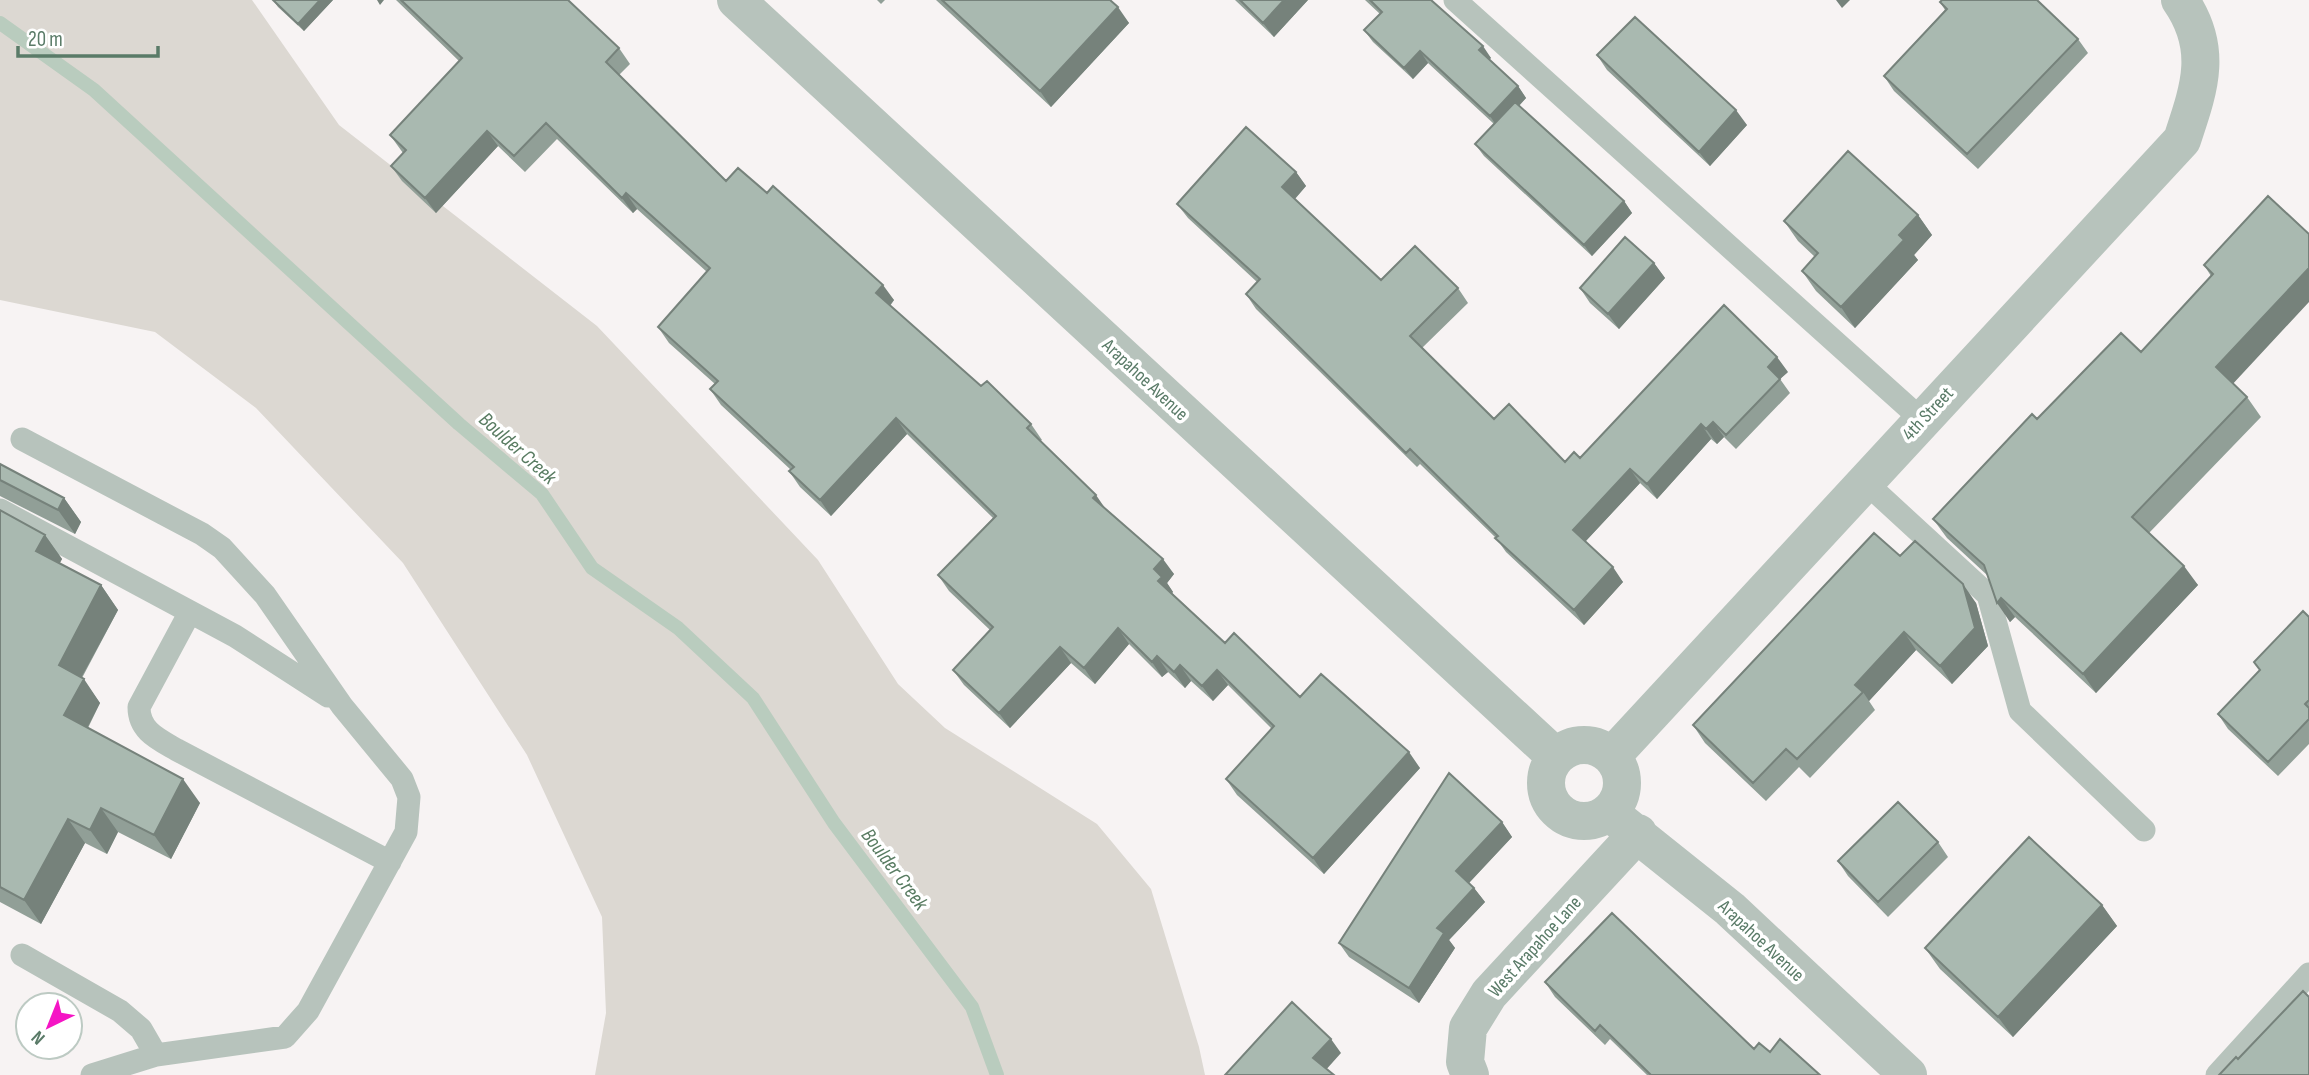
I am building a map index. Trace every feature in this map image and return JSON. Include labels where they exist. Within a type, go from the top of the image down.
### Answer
[{"type":"street","name":"Arapahoe Avenue","points":[[736,0],[1556,757]]},
{"type":"street","name":"4th Street","points":[[1612,756],[2182,140],[2200,87],[2201,49],[2189,14],[2179,0]]},
{"type":"street","points":[[1577,745],[1602,749],[1612,756],[1620,769],[1623,785],[1619,800],[1624,823],[1566,818],[1557,811],[1550,802],[1546,779],[1556,757],[1577,745]]},
{"type":"street","name":"Arapahoe Avenue","points":[[1624,823],[1730,909],[1908,1075]]},
{"type":"street","name":"West Arapahoe Lane","points":[[1470,1075],[1465,1062],[1468,1028],[1489,994],[1624,823]]},
{"type":"lane","points":[[1455,0],[1921,419]]},
{"type":"lane","points":[[22,439],[202,534],[222,548],[265,595],[342,706],[401,779],[409,797],[405,832],[390,862],[308,1011],[285,1037],[267,1042],[156,1055],[92,1075]]},
{"type":"lane","points":[[1864,481],[1988,595],[2020,711],[2144,830]]},
{"type":"lane","points":[[0,510],[235,636],[342,706]]},
{"type":"lane","points":[[190,612],[139,707],[139,719],[146,729],[177,750],[390,862]]},
{"type":"lane","points":[[22,955],[120,1012],[141,1029],[156,1055]]},
{"type":"lane","points":[[2217,1075],[2309,974]]},
{"type":"shaded area","points":[[0,0],[252,0],[339,125],[597,326],[818,560],[898,684],[945,728],[1097,824],[1151,889],[1205,1075],[595,1075],[606,1013],[602,917],[527,755],[403,563],[256,408],[155,332],[0,300]]},
{"type":"building","points":[[273,0],[320,0],[298,24]]},
{"type":"building","points":[[401,0],[568,0],[619,48],[606,62],[726,181],[738,168],[767,193],[773,186],[883,285],[876,293],[981,386],[987,381],[1031,424],[1027,428],[1096,495],[1093,498],[1163,559],[1154,569],[1162,577],[1158,581],[1225,643],[1234,633],[1300,697],[1321,674],[1409,752],[1313,858],[1226,779],[1274,726],[1217,670],[1202,686],[1180,665],[1174,672],[1157,656],[1152,662],[1118,628],[1084,668],[1060,647],[999,713],[953,670],[993,627],[938,575],[996,516],[896,418],[820,500],[789,471],[794,467],[710,389],[718,381],[658,327],[710,268],[626,193],[622,198],[546,123],[514,156],[487,131],[425,198],[391,166],[406,150],[390,135],[462,58]]},
{"type":"building","points":[[942,0],[1110,0],[1118,7],[1040,91]]},
{"type":"building","points":[[1240,0],[1284,0],[1263,23]]},
{"type":"building","points":[[1370,0],[1431,0],[1483,46],[1479,50],[1518,86],[1490,116],[1420,51],[1404,68],[1364,30],[1382,12]]},
{"type":"building","points":[[2037,0],[2078,39],[1967,154],[1884,76],[1947,9],[1940,2]]},
{"type":"building","points":[[1635,17],[1736,110],[1699,152],[1597,55]]},
{"type":"building","points":[[1515,102],[1624,201],[1584,245],[1475,144]]},
{"type":"building","points":[[1246,127],[1296,172],[1282,187],[1381,280],[1415,246],[1458,288],[1410,336],[1494,419],[1509,404],[1565,462],[1574,452],[1580,458],[1724,305],[1777,357],[1768,367],[1780,379],[1726,435],[1713,422],[1706,429],[1701,424],[1647,484],[1630,469],[1573,530],[1613,567],[1574,610],[1495,538],[1498,536],[1410,449],[1406,453],[1246,294],[1260,279],[1177,204]]},
{"type":"building","points":[[1848,151],[1918,215],[1899,235],[1904,240],[1841,307],[1802,271],[1818,253],[1784,221]]},
{"type":"building","points":[[2268,196],[2309,234],[2309,268],[2216,367],[2247,397],[2132,517],[2184,566],[2083,674],[2001,598],[1997,603],[1984,565],[1933,519],[2032,414],[2037,419],[2121,333],[2141,352],[2213,274],[2204,265]]},
{"type":"building","points":[[1625,237],[1654,263],[1608,314],[1580,288]]},
{"type":"building","points":[[0,464],[64,498],[58,510],[0,480]]},
{"type":"building","points":[[0,510],[45,535],[36,551],[101,585],[59,665],[84,679],[64,715],[183,779],[154,835],[101,808],[90,830],[68,819],[24,900],[0,887]]},
{"type":"building","points":[[1874,533],[1900,556],[1915,541],[1963,584],[1975,628],[1940,666],[1904,632],[1855,685],[1863,692],[1797,759],[1786,749],[1753,783],[1693,725]]},
{"type":"building","points":[[2303,611],[2309,617],[2309,700],[2305,704],[2309,708],[2309,719],[2268,762],[2218,714],[2260,670],[2254,662]]},
{"type":"building","points":[[1449,773],[1502,822],[1456,871],[1474,888],[1437,928],[1444,933],[1409,988],[1339,943]]},
{"type":"building","points":[[1898,802],[1938,842],[1878,902],[1838,861]]},
{"type":"building","points":[[2029,837],[2102,905],[1998,1017],[1925,948]]},
{"type":"building","points":[[1612,913],[1754,1049],[1759,1043],[1770,1052],[1780,1039],[1820,1075],[1651,1075],[1600,1025],[1595,1031],[1545,982]]},
{"type":"building","points":[[2303,991],[2309,997],[2309,1075],[2219,1075],[2236,1057],[2238,1059]]},
{"type":"building","points":[[1292,1002],[1331,1039],[1313,1058],[1334,1075],[1225,1075]]},
{"type":"waterway","name":"Boulder Creek","points":[[0,23],[94,90],[459,424],[542,494],[592,568],[678,628],[753,698],[834,823],[972,1007],[997,1075]]}]
